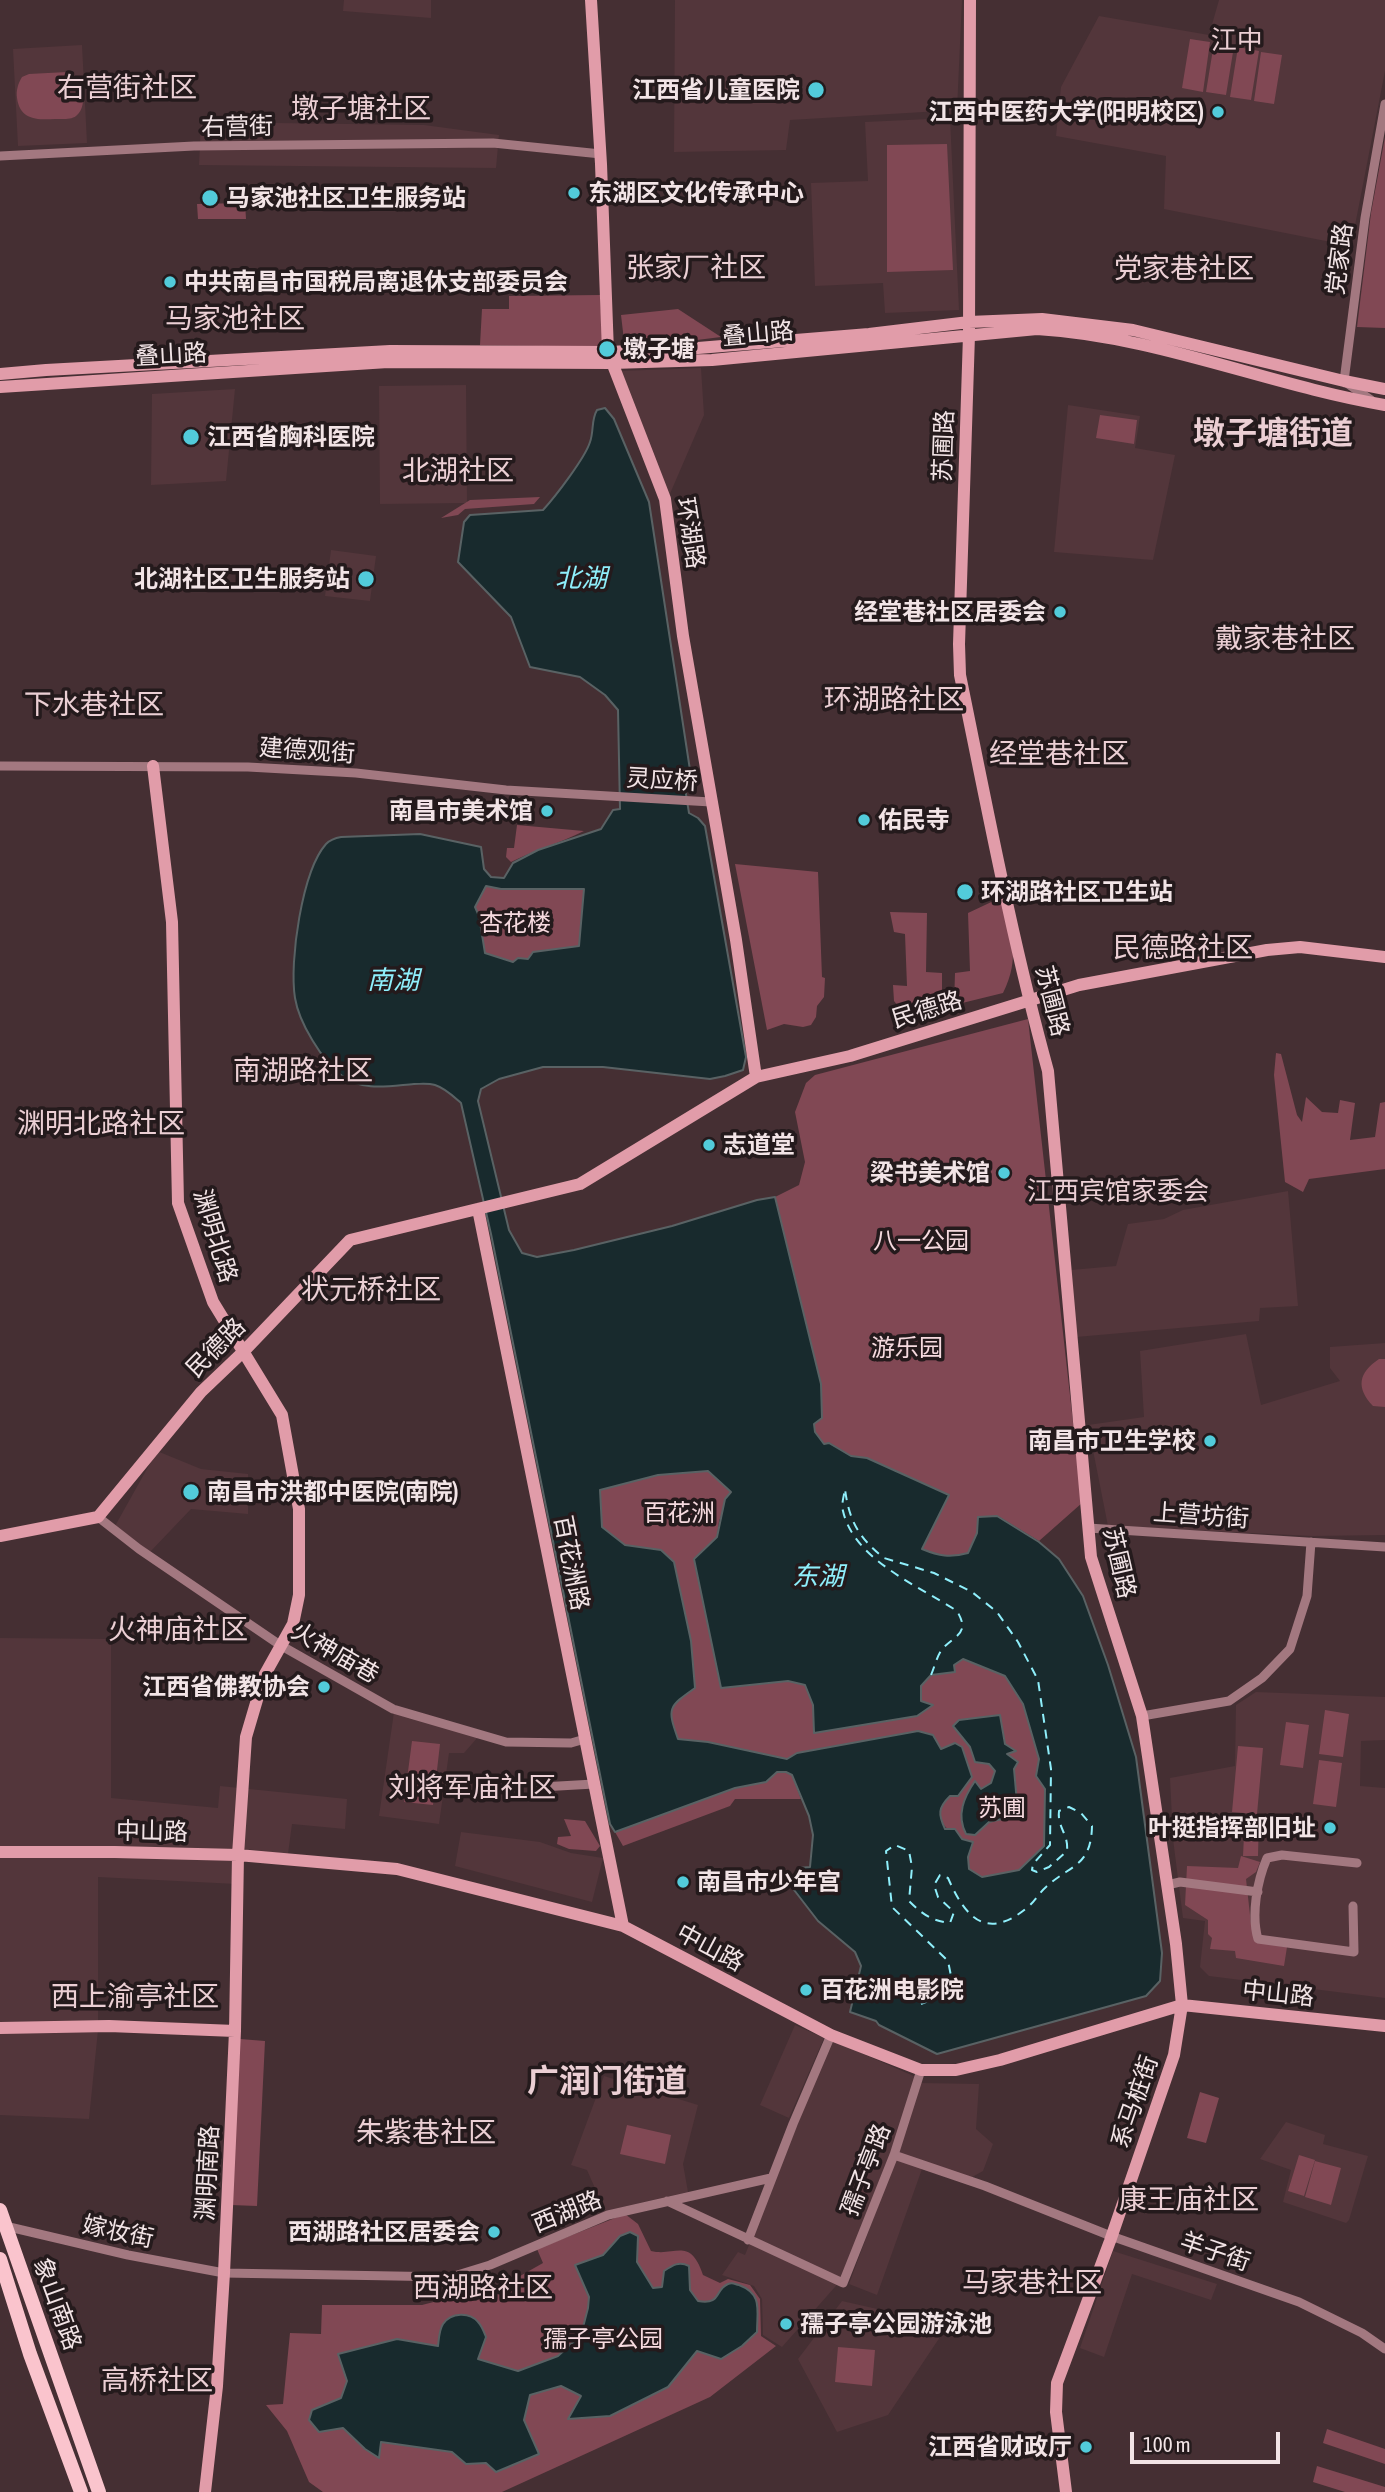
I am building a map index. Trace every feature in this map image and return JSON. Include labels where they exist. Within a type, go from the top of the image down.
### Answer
[{"type":"main road","name":"环湖路","points":[[591,0],[610,358],[665,499],[683,636],[736,940],[756,1077]]},
{"type":"main road","name":"苏圃路","points":[[970,0],[969,329],[959,644],[961,675],[1000,874],[1048,1071],[1091,1557],[1142,1716],[1182,2005]]},
{"type":"main road","name":"叠山路","points":[[969,329],[1042,319],[1133,330],[1385,389]]},
{"type":"main road","name":"叠山路","points":[[0,387],[388,362],[610,358],[767,342],[969,329],[1037,329],[1104,337],[1380,404]]},
{"type":"main road","name":"叠山路","points":[[0,374],[390,351],[610,358]]},
{"type":"main road","name":"渊明北路","points":[[153,766],[173,942],[178,1203],[214,1302],[282,1415],[299,1509],[299,1595],[293,1624],[264,1676],[246,1737],[238,1855]]},
{"type":"main road","name":"民德路","points":[[98,1517],[201,1392],[350,1240],[580,1184],[756,1077],[850,1056],[1079,985],[1267,950],[1300,947],[1385,957]]},
{"type":"main road","name":"百花洲路","points":[[478,1209],[623,1926]]},
{"type":"main road","points":[[0,1536],[98,1517]]},
{"type":"main road","name":"中山路","points":[[0,1852],[238,1855],[397,1869],[623,1926],[831,2035],[922,2070],[957,2070],[1000,2060],[1182,2005],[1385,2026]]},
{"type":"main road","name":"渊明南路","points":[[205,2492],[217,2386],[224,2273],[235,2031],[238,1855]]},
{"type":"main road","name":"系马桩街","points":[[1066,2492],[1056,2412],[1057,2383],[1174,2055],[1182,2005]]},
{"type":"main road","points":[[0,2028],[110,2026],[235,2031]]},
{"type":"main road","name":"象山南路","points":[[0,2210],[99,2492]]},
{"type":"main road","name":"象山南路","points":[[0,2259],[30,2354],[81,2492]]},
{"type":"street","name":"党家路","points":[[1344,381],[1365,218],[1385,104]]},
{"type":"street","name":"右营街","points":[[0,156],[194,146],[482,143],[601,154]]},
{"type":"street","points":[[1344,381],[1380,404]]},
{"type":"street","name":"建德观街","points":[[0,766],[248,767],[356,773],[506,790],[610,796]]},
{"type":"street","name":"灵应桥","points":[[610,796],[711,802]]},
{"type":"street","name":"火神庙巷","points":[[98,1517],[139,1549],[280,1644],[393,1709],[506,1742],[571,1743],[585,1740]]},
{"type":"street","name":"上营坊街","points":[[1088,1528],[1385,1547]]},
{"type":"street","points":[[1142,1716],[1229,1701],[1262,1678],[1290,1649],[1307,1595],[1311,1542]]},
{"type":"street","points":[[541,1787],[594,1784]]},
{"type":"street","points":[[1353,1906],[1354,1952],[1258,1939],[1254,1926],[1260,1873],[1267,1858],[1282,1855],[1357,1863]]},
{"type":"street","points":[[1167,1885],[1180,1882],[1258,1892]]},
{"type":"street","points":[[767,2179],[831,2035]]},
{"type":"street","name":"孺子亭路","points":[[748,2240],[843,2283],[894,2155],[922,2070]]},
{"type":"street","points":[[667,2201],[748,2240],[788,2122]]},
{"type":"street","name":"羊子街","points":[[894,2155],[985,2186],[1111,2236],[1299,2302],[1363,2333],[1385,2349]]},
{"type":"street","name":"西湖路","points":[[224,2273],[451,2277],[490,2265],[608,2215],[767,2179]]},
{"type":"street","name":"嫁妆街","points":[[5,2226],[128,2255],[224,2273]]},
{"type":"shaded area","points":[[344,0],[431,0],[431,18],[343,11]]},
{"type":"shaded area","name":"江西省儿童医院","points":[[675,0],[962,0],[957,110],[790,120],[786,150],[674,152]]},
{"type":"shaded area","name":"江西中医药大学(阳明校区)","points":[[1219,0],[1385,0],[1385,71],[1351,246],[1164,209],[1166,156],[1056,136],[1061,87],[1099,16],[1209,35]]},
{"type":"shaded area","points":[[82,45],[87,143],[18,146],[13,49]]},
{"type":"shaded area","points":[[950,118],[959,310],[885,313],[883,283],[815,286],[811,183],[868,181],[865,122]]},
{"type":"shaded area","points":[[201,122],[424,125],[499,135],[496,168],[199,165]]},
{"type":"shaded area","points":[[701,368],[704,415],[669,496],[619,371]]},
{"type":"shaded area","points":[[466,385],[467,503],[380,504],[379,386]]},
{"type":"shaded area","name":"江西省胸科医院","points":[[235,389],[226,481],[151,485],[152,394]]},
{"type":"shaded area","points":[[1068,405],[1140,416],[1135,448],[1175,455],[1153,560],[1054,552]]},
{"type":"shaded area","points":[[331,550],[376,556],[370,601],[325,596]]},
{"type":"shaded area","points":[[1288,1191],[1298,1306],[1260,1308],[1259,1321],[1076,1337],[1071,1270],[1116,1266],[1128,1224],[1164,1219],[1183,1210]]},
{"type":"shaded area","name":"南昌市卫生学校","points":[[1246,1334],[1261,1405],[1340,1381],[1330,1368],[1330,1347],[1385,1343],[1385,1535],[1312,1536],[1108,1526],[1088,1425],[1144,1417],[1140,1351]]},
{"type":"shaded area","name":"南昌市洪都中医院(南院)","points":[[157,1451],[201,1469],[248,1474],[248,1514],[191,1509],[150,1552],[115,1526]]},
{"type":"shaded area","points":[[0,1638],[111,1639],[111,1798],[218,1808],[220,1786],[347,1799],[345,1829],[292,1824],[288,1854],[237,1848],[236,1884],[98,1877],[98,2030],[89,2119],[0,2115]]},
{"type":"shaded area","points":[[1256,1692],[1385,1697],[1385,1740],[1361,1741],[1360,1786],[1385,1788],[1385,1998],[1209,1976],[1200,1967],[1205,1921],[1183,1918],[1173,1839],[1170,1778],[1235,1766],[1236,1705]]},
{"type":"shaded area","points":[[394,1712],[478,1737],[464,1753],[449,1753],[439,1824],[379,1816]]},
{"type":"shaded area","points":[[461,1832],[540,1842],[571,1853],[603,1858],[592,1902],[455,1866]]},
{"type":"shaded area","points":[[795,2025],[824,2038],[789,2118],[760,2105]]},
{"type":"shaded area","points":[[831,2040],[916,2077],[891,2154],[842,2279],[782,2347],[763,2335],[762,2299],[754,2286],[722,2275],[738,2252],[745,2255]]},
{"type":"shaded area","points":[[604,2076],[698,2105],[683,2164],[688,2192],[605,2211],[587,2170],[571,2165]]},
{"type":"shaded area","points":[[920,2083],[979,2084],[976,2129],[993,2144],[983,2171],[963,2182],[922,2169],[877,2295],[849,2284]]},
{"type":"shaded area","points":[[1286,2122],[1325,2135],[1323,2144],[1368,2156],[1346,2223],[1283,2202],[1291,2170],[1260,2159]]},
{"type":"shaded area","points":[[1113,2251],[1217,2284],[1211,2300],[1132,2274],[1104,2357],[1080,2348]]},
{"type":"shaded area","points":[[842,2301],[948,2325],[888,2415],[837,2432],[798,2359]]},
{"type":"green space","points":[[1190,39],[1210,42],[1203,92],[1182,88]]},
{"type":"green space","points":[[1214,43],[1234,46],[1226,95],[1206,92]]},
{"type":"green space","points":[[1238,47],[1259,51],[1251,100],[1230,97]]},
{"type":"green space","points":[[1261,52],[1282,55],[1274,104],[1254,101]]},
{"type":"green space","points":[[67,72],[78,79],[82,87],[82,105],[76,116],[66,119],[42,119],[30,117],[22,111],[17,95],[22,77],[29,74]]},
{"type":"green space","points":[[1385,137],[1385,328],[1357,327],[1371,213]]},
{"type":"green space","points":[[947,144],[953,270],[887,272],[887,145]]},
{"type":"green space","points":[[245,203],[246,219],[198,219],[197,204]]},
{"type":"green space","points":[[600,295],[603,347],[480,345],[482,309],[509,309],[509,296]]},
{"type":"green space","points":[[678,309],[721,337],[625,349],[621,315]]},
{"type":"green space","points":[[1100,415],[1137,420],[1134,444],[1096,438]]},
{"type":"green space","points":[[540,497],[534,504],[465,509],[458,515],[441,518],[470,500]]},
{"type":"green space","points":[[517,825],[584,831],[511,862],[506,857],[507,848],[514,848]]},
{"type":"green space","points":[[735,864],[818,872],[822,977],[825,978],[824,997],[817,1006],[816,1017],[811,1025],[803,1027],[784,1024],[767,1030]]},
{"type":"green space","name":"杏花楼","points":[[486,886],[501,889],[584,889],[579,946],[533,952],[529,959],[513,962],[485,953],[479,916],[474,907]]},
{"type":"green space","points":[[1002,897],[1013,945],[1012,968],[1003,993],[954,1005],[955,973],[970,971],[968,913]]},
{"type":"green space","points":[[890,912],[927,913],[926,972],[942,973],[942,1004],[903,1012],[894,1001],[893,985],[907,986],[905,934],[894,932]]},
{"type":"green space","name":"八一公园","points":[[1028,1019],[1082,1503],[1039,1541],[998,1516],[978,1517],[978,1533],[968,1553],[939,1555],[922,1549],[949,1495],[867,1458],[851,1456],[830,1443],[824,1444],[815,1432],[814,1424],[822,1418],[821,1384],[775,1197],[799,1185],[805,1162],[795,1112],[806,1083],[815,1075]]},
{"type":"green space","points":[[1276,1053],[1281,1054],[1297,1115],[1302,1122],[1306,1097],[1322,1112],[1338,1113],[1340,1100],[1355,1103],[1350,1140],[1375,1137],[1380,1103],[1385,1102],[1385,1169],[1309,1179],[1303,1192],[1285,1182],[1274,1075]]},
{"type":"green space","points":[[1379,1359],[1385,1359],[1385,1407],[1373,1406],[1362,1387],[1363,1375]]},
{"type":"green space","points":[[708,1471],[731,1492],[719,1521],[717,1537],[721,1688],[788,1681],[805,1685],[813,1705],[932,1705],[921,1701],[921,1686],[931,1675],[955,1672],[953,1665],[963,1659],[1005,1676],[1023,1704],[1039,1759],[1036,1776],[1045,1789],[1044,1846],[1019,1870],[982,1877],[969,1869],[962,1839],[942,1822],[941,1807],[968,1773],[967,1759],[941,1750],[787,1759],[708,1742],[678,1739],[672,1721],[672,1709],[695,1688],[691,1641],[674,1562],[661,1550],[625,1545],[601,1527],[600,1490],[658,1475]]},
{"type":"green space","points":[[1325,1710],[1349,1714],[1343,1757],[1319,1754]]},
{"type":"green space","points":[[1286,1722],[1309,1725],[1303,1768],[1280,1765]]},
{"type":"green space","points":[[412,1741],[440,1744],[433,1805],[404,1802]]},
{"type":"green space","points":[[1238,1746],[1263,1748],[1257,1814],[1232,1812]]},
{"type":"green space","points":[[1319,1760],[1342,1763],[1336,1807],[1313,1804]]},
{"type":"green space","points":[[776,1772],[792,1775],[801,1799],[735,1799],[730,1806],[623,1846],[615,1832],[735,1788],[766,1782]]},
{"type":"green space","points":[[1245,1815],[1259,1816],[1258,1856],[1243,1856]]},
{"type":"green space","points":[[564,1819],[585,1821],[600,1846],[596,1851],[569,1849],[557,1844],[558,1837],[571,1836]]},
{"type":"green space","points":[[1241,1856],[1260,1862],[1256,1872],[1246,1879],[1251,1924],[1256,1942],[1287,1947],[1284,1966],[1236,1958],[1235,1951],[1210,1949],[1212,1938],[1208,1934],[1208,1920],[1185,1905],[1187,1866],[1238,1868]]},
{"type":"green space","points":[[240,2039],[265,2041],[257,2206],[231,2205]]},
{"type":"green space","points":[[1200,2092],[1219,2098],[1206,2143],[1187,2138]]},
{"type":"green space","points":[[627,2125],[671,2135],[665,2164],[620,2154]]},
{"type":"green space","points":[[1299,2155],[1315,2160],[1304,2196],[1288,2191]]},
{"type":"green space","points":[[1315,2161],[1341,2168],[1331,2205],[1305,2197]]},
{"type":"green space","name":"孺子亭公园","points":[[625,2214],[638,2224],[651,2251],[687,2252],[698,2263],[703,2275],[720,2283],[728,2279],[750,2285],[760,2299],[761,2336],[776,2346],[710,2397],[502,2492],[323,2492],[309,2482],[287,2431],[266,2405],[283,2404],[290,2333],[321,2334],[322,2305],[422,2305],[449,2298],[448,2294],[463,2291],[468,2300],[476,2301],[543,2263],[537,2249]]},
{"type":"green space","points":[[838,2347],[875,2350],[872,2386],[835,2382]]},
{"type":"green space","points":[[1327,2429],[1385,2449],[1385,2464],[1323,2443]]},
{"type":"green space","points":[[1317,2466],[1385,2487],[1385,2492],[1345,2492],[1313,2482]]},
{"type":"water","name":"东湖","points":[[605,408],[614,419],[649,502],[690,770],[685,788],[689,813],[705,826],[746,1057],[743,1070],[710,1079],[603,1067],[543,1067],[499,1079],[481,1089],[478,1101],[509,1230],[522,1253],[537,1257],[574,1250],[775,1197],[821,1384],[822,1418],[814,1424],[815,1432],[824,1444],[829,1443],[851,1456],[867,1458],[949,1495],[922,1549],[945,1556],[968,1553],[977,1533],[978,1517],[997,1516],[1039,1542],[1059,1559],[1083,1596],[1108,1665],[1136,1757],[1162,1953],[1160,1981],[1146,1996],[937,2054],[876,2021],[850,2012],[861,1966],[855,1952],[818,1921],[791,1886],[798,1868],[810,1867],[813,1835],[809,1816],[792,1775],[777,1772],[766,1782],[735,1788],[615,1832],[610,1824],[491,1234],[461,1103],[446,1090],[432,1084],[376,1087],[349,1080],[319,1051],[297,1008],[294,963],[299,918],[310,874],[326,844],[331,840],[341,837],[420,834],[481,847],[484,869],[491,877],[504,878],[513,863],[538,850],[601,829],[613,810],[620,809],[618,710],[605,695],[580,677],[530,667],[511,617],[458,562],[464,522],[470,515],[543,510],[587,449],[597,410]],"holes":[[[486,886],[501,889],[584,889],[579,946],[533,952],[528,959],[518,958],[513,962],[485,953],[475,907]],[[708,1471],[731,1492],[725,1499],[717,1537],[694,1559],[721,1688],[788,1681],[805,1685],[813,1705],[814,1733],[917,1716],[933,1705],[921,1701],[921,1686],[931,1675],[955,1672],[954,1665],[963,1659],[1005,1676],[1023,1704],[1039,1759],[1036,1776],[1045,1789],[1044,1846],[1019,1870],[982,1877],[969,1869],[968,1857],[973,1842],[962,1839],[955,1829],[945,1829],[940,1815],[943,1804],[950,1796],[958,1796],[972,1777],[962,1747],[955,1743],[941,1749],[933,1735],[918,1731],[797,1753],[787,1759],[708,1742],[678,1739],[672,1721],[672,1709],[695,1688],[691,1641],[674,1562],[661,1550],[625,1545],[602,1527],[600,1490],[658,1475]]]},
{"type":"water","points":[[1000,1715],[1005,1744],[1016,1751],[1007,1754],[1018,1762],[1014,1769],[1017,1803],[1002,1819],[989,1822],[975,1835],[966,1834],[962,1813],[968,1793],[975,1781],[981,1789],[991,1783],[995,1771],[989,1764],[975,1762],[970,1747],[953,1726],[959,1720]]},
{"type":"water","points":[[630,2232],[638,2236],[637,2262],[653,2288],[662,2287],[664,2271],[679,2264],[689,2266],[690,2290],[698,2301],[711,2301],[728,2284],[739,2285],[755,2298],[758,2310],[757,2332],[742,2346],[721,2359],[697,2351],[668,2387],[610,2416],[568,2419],[581,2396],[561,2386],[530,2395],[524,2420],[539,2454],[496,2472],[486,2463],[466,2464],[452,2452],[381,2442],[379,2458],[343,2428],[319,2432],[309,2420],[312,2410],[341,2398],[347,2381],[338,2354],[397,2339],[438,2346],[443,2324],[455,2315],[470,2316],[482,2327],[486,2337],[478,2359],[518,2371],[558,2356],[581,2335],[588,2308],[589,2297],[575,2265],[603,2255],[620,2236]]},
{"type":"ferry route","points":[[921,2004],[943,1995],[952,1981],[948,1961],[892,1907],[886,1851],[895,1845],[909,1851],[912,1867],[909,1901],[918,1910],[938,1921],[950,1923],[954,1912],[938,1897],[934,1885],[940,1875],[948,1878],[962,1905],[970,1914],[989,1924],[1001,1923],[1028,1907],[1046,1887],[1084,1857],[1091,1839],[1092,1826],[1081,1813],[1069,1807],[1059,1811],[1067,1851],[1049,1867],[1037,1872],[1032,1870],[1033,1864],[1050,1845],[1051,1769],[1038,1680],[1018,1642],[997,1612],[972,1592],[934,1573],[884,1558],[875,1551],[853,1520],[845,1489],[843,1511],[849,1528],[860,1544],[890,1570],[957,1611],[961,1618],[962,1629],[943,1648],[931,1675]]},
{"type":"place","name":"江西省儿童医院","points":[[816,90]]},
{"type":"place","name":"江西中医药大学(阳明校区)","points":[[1218,112]]},
{"type":"place","name":"东湖区文化传承中心","points":[[574,193]]},
{"type":"place","name":"马家池社区卫生服务站","points":[[210,198]]},
{"type":"place","name":"中共南昌市国税局离退休支部委员会","points":[[170,282]]},
{"type":"place","name":"墩子塘","points":[[607,349]]},
{"type":"place","name":"江西省胸科医院","points":[[191,437]]},
{"type":"place","name":"北湖社区卫生服务站","points":[[366,579]]},
{"type":"place","name":"经堂巷社区居委会","points":[[1060,612]]},
{"type":"place","name":"南昌市美术馆","points":[[547,811]]},
{"type":"place","name":"佑民寺","points":[[864,820]]},
{"type":"place","name":"环湖路社区卫生站","points":[[965,892]]},
{"type":"place","name":"志道堂","points":[[709,1145]]},
{"type":"place","name":"梁书美术馆","points":[[1004,1173]]},
{"type":"place","name":"南昌市卫生学校","points":[[1210,1441]]},
{"type":"place","name":"南昌市洪都中医院(南院)","points":[[191,1492]]},
{"type":"place","name":"江西省佛教协会","points":[[324,1687]]},
{"type":"place","name":"叶挺指挥部旧址","points":[[1330,1828]]},
{"type":"place","name":"南昌市少年宫","points":[[683,1882]]},
{"type":"place","name":"百花洲电影院","points":[[806,1990]]},
{"type":"place","name":"西湖路社区居委会","points":[[494,2232]]},
{"type":"place","name":"孺子亭公园游泳池","points":[[786,2324]]},
{"type":"place","name":"江西省财政厅","points":[[1086,2447]]},
{"type":"district","name":"江中","points":[[1237,41]]},
{"type":"district","name":"右营街社区","points":[[127,88]]},
{"type":"district","name":"墩子塘社区","points":[[361,109]]},
{"type":"district","name":"张家厂社区","points":[[696,268]]},
{"type":"district","name":"党家巷社区","points":[[1184,269]]},
{"type":"district","name":"马家池社区","points":[[235,319]]},
{"type":"district","name":"墩子塘街道","points":[[1273,434]]},
{"type":"district","name":"北湖社区","points":[[458,471]]},
{"type":"district","name":"戴家巷社区","points":[[1285,639]]},
{"type":"district","name":"环湖路社区","points":[[894,700]]},
{"type":"district","name":"下水巷社区","points":[[94,705]]},
{"type":"district","name":"经堂巷社区","points":[[1059,754]]},
{"type":"district","name":"民德路社区","points":[[1183,948]]},
{"type":"district","name":"南湖路社区","points":[[303,1071]]},
{"type":"district","name":"渊明北路社区","points":[[101,1124]]},
{"type":"district","name":"江西宾馆家委会","points":[[1118,1192]]},
{"type":"district","name":"状元桥社区","points":[[371,1290]]},
{"type":"district","name":"火神庙社区","points":[[178,1630]]},
{"type":"district","name":"刘将军庙社区","points":[[472,1788]]},
{"type":"district","name":"西上渝亭社区","points":[[135,1997]]},
{"type":"district","name":"广润门街道","points":[[607,2082]]},
{"type":"district","name":"朱紫巷社区","points":[[426,2133]]},
{"type":"district","name":"康王庙社区","points":[[1189,2200]]},
{"type":"district","name":"马家巷社区","points":[[1032,2283]]},
{"type":"district","name":"西湖路社区","points":[[483,2288]]},
{"type":"district","name":"高桥社区","points":[[157,2381]]},
{"type":"water label","name":"北湖","points":[[581,579]]},
{"type":"water label","name":"南湖","points":[[393,981]]},
{"type":"park label","name":"游乐园","points":[[907,1348]]},
{"type":"park label","name":"百花洲","points":[[679,1513]]},
{"type":"park label","name":"苏圃","points":[[1002,1808]]}]
